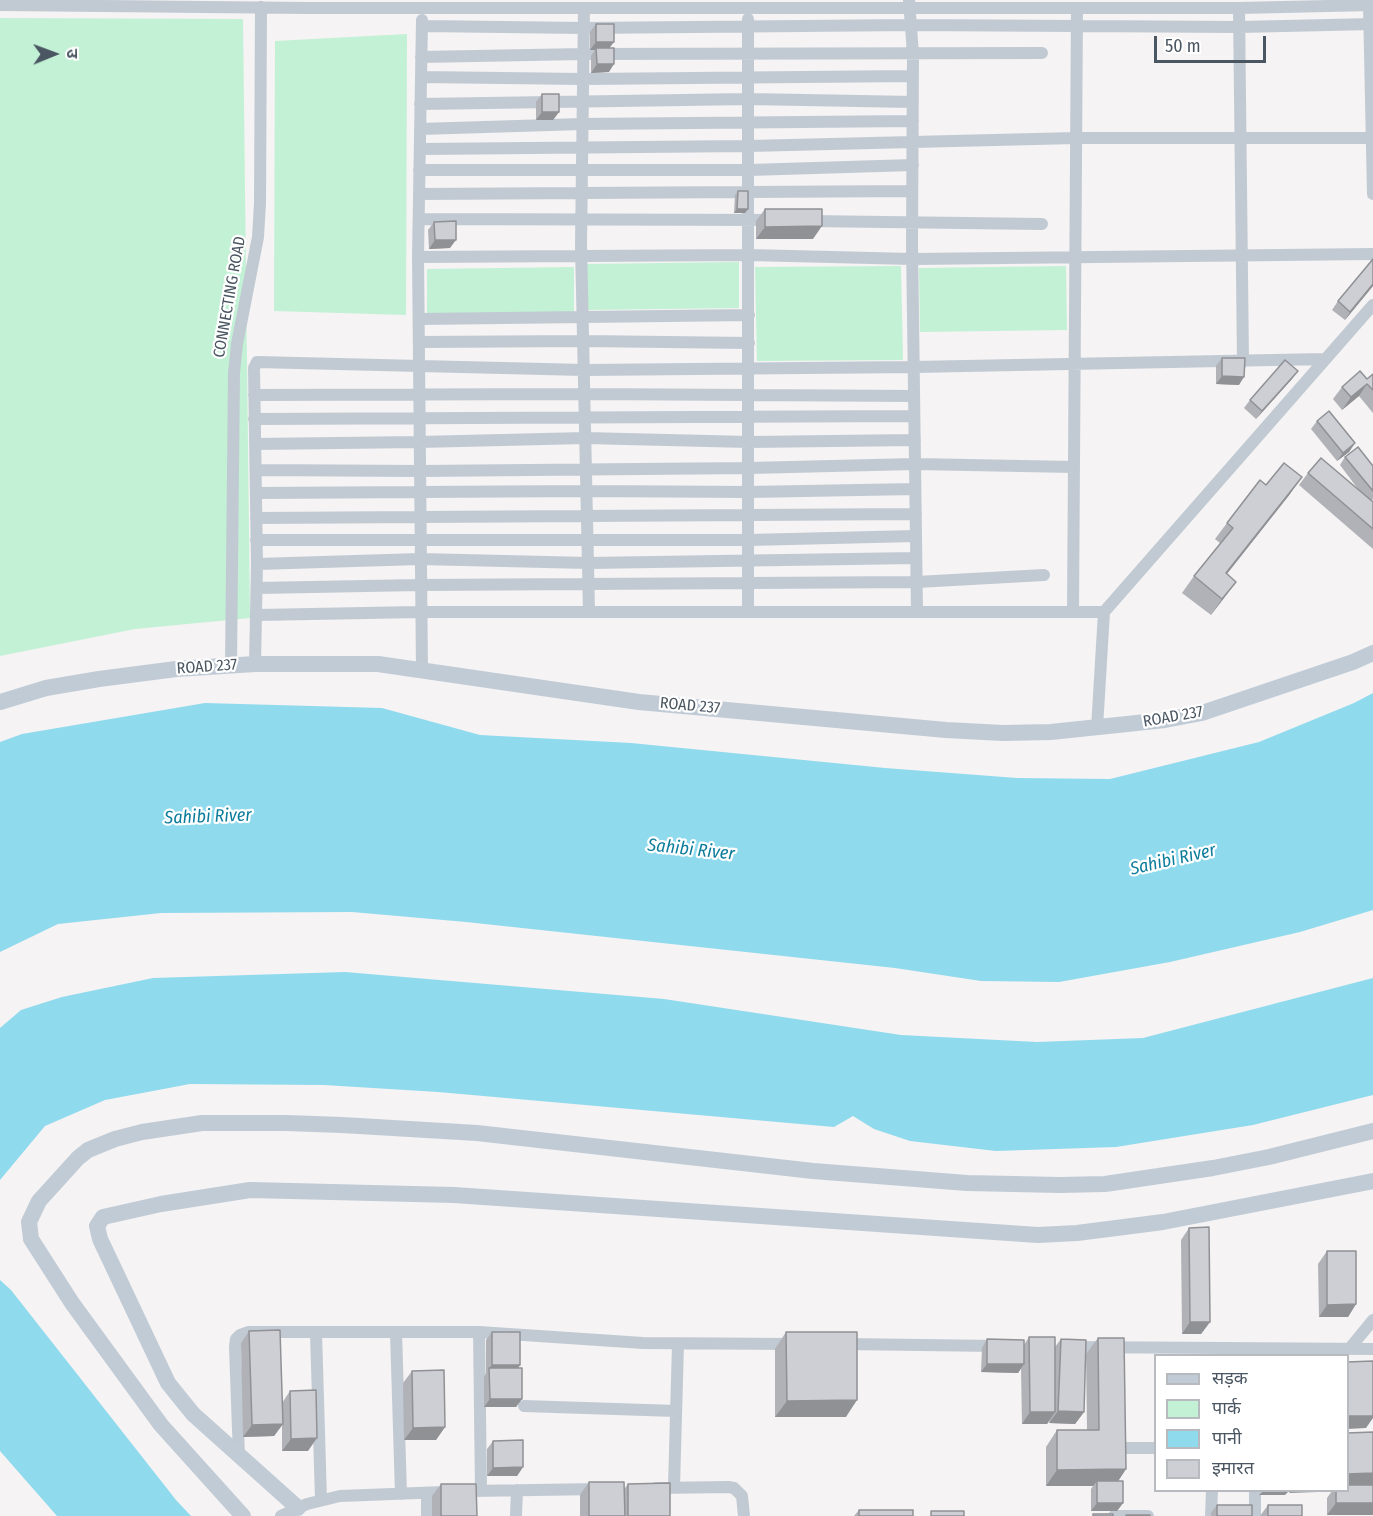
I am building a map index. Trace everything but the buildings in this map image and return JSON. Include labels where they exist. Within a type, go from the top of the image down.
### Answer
[{"type":"street","points":[[0,5],[34,3],[240,4],[261,7],[308,4],[422,8],[584,8],[716,4],[748,8],[774,4],[909,3],[1077,8],[1183,4],[1239,8],[1371,5],[1373,194]]},
{"type":"street","points":[[909,3],[913,54],[912,259],[917,612]]},
{"type":"street","name":"CONNECTING ROAD","points":[[231,665],[234,373],[237,344],[258,237],[261,7]]},
{"type":"street","points":[[422,8],[418,257],[422,670]]},
{"type":"street","points":[[584,8],[581,255],[589,612]]},
{"type":"street","points":[[748,8],[748,612]]},
{"type":"street","points":[[1073,612],[1077,8]]},
{"type":"street","points":[[1239,8],[1243,362]]},
{"type":"street","points":[[422,26],[584,28],[748,25],[1239,27],[1371,24]]},
{"type":"street","points":[[421,57],[583,54],[1042,53]]},
{"type":"street","points":[[421,77],[583,79],[913,76]]},
{"type":"street","points":[[420,104],[748,99],[913,102]]},
{"type":"street","points":[[420,129],[582,124],[912,121]]},
{"type":"street","points":[[420,150],[749,146],[1076,138],[1372,138]]},
{"type":"street","points":[[419,170],[749,170],[913,165]]},
{"type":"street","points":[[419,194],[912,191]]},
{"type":"street","points":[[419,219],[749,219],[912,224],[1042,224]]},
{"type":"street","points":[[418,257],[749,255],[912,259],[1373,254]]},
{"type":"street","points":[[1097,728],[1104,612],[1373,305]]},
{"type":"street","points":[[419,319],[749,315]]},
{"type":"street","points":[[419,342],[749,343]]},
{"type":"street","points":[[255,664],[257,564],[254,368],[257,362],[584,370],[914,367],[1325,359]]},
{"type":"street","points":[[254,395],[914,396]]},
{"type":"street","points":[[254,419],[914,416]]},
{"type":"street","points":[[255,444],[585,438],[749,442],[915,440]]},
{"type":"street","points":[[256,471],[586,470],[915,464],[1074,467]]},
{"type":"street","points":[[256,494],[915,489]]},
{"type":"street","points":[[256,518],[916,514]]},
{"type":"street","points":[[256,540],[748,540],[916,536]]},
{"type":"street","points":[[257,564],[420,559],[588,563],[916,558]]},
{"type":"street","points":[[257,588],[917,582],[1044,575]]},
{"type":"street","points":[[257,615],[420,612],[1104,612]]},
{"type":"street","name":"ROAD 237","points":[[0,702],[46,688],[176,669],[255,664],[378,664],[639,702],[934,729],[1003,733],[1097,728],[1202,713],[1353,662],[1373,653]]},
{"type":"street","points":[[243,1516],[162,1425],[72,1303],[31,1239],[29,1222],[39,1201],[78,1158],[88,1150],[115,1139],[142,1132],[202,1123],[309,1124],[477,1133],[813,1171],[968,1183],[1060,1185],[1105,1184],[1213,1168],[1269,1158],[1373,1131]]},
{"type":"street","points":[[298,1508],[193,1414],[168,1383],[100,1239],[97,1226],[103,1216],[250,1190],[454,1195],[1038,1235],[1077,1233],[1163,1222],[1373,1182]]},
{"type":"street","points":[[1350,1348],[1373,1320]]},
{"type":"street","points":[[239,1457],[236,1339],[248,1332],[479,1332],[678,1344],[803,1344]]},
{"type":"street","points":[[316,1332],[321,1500]]},
{"type":"street","points":[[396,1332],[401,1494]]},
{"type":"street","points":[[470,1508],[476,1491],[479,1332]]},
{"type":"street","points":[[674,1487],[678,1344]]},
{"type":"street","points":[[826,1344],[1010,1346]]},
{"type":"street","points":[[1055,1347],[1214,1352],[1373,1349]]},
{"type":"street","points":[[524,1406],[676,1411]]},
{"type":"street","points":[[1120,1448],[1154,1448]]},
{"type":"street","points":[[640,1488],[734,1488],[742,1496],[744,1516]]},
{"type":"street","points":[[281,1516],[321,1500],[340,1496],[607,1489]]},
{"type":"street","points":[[516,1516],[517,1490]]},
{"type":"street","points":[[1211,1516],[1212,1492]]},
{"type":"street","points":[[1255,1492],[1255,1516]]},
{"type":"street","points":[[427,1493],[427,1516]]},
{"type":"street","points":[[1114,1516],[1148,1516]]},
{"type":"green space","points":[[0,18],[243,19],[250,618],[135,629],[0,656]]},
{"type":"green space","points":[[407,34],[406,315],[274,311],[275,41]]},
{"type":"green space","points":[[739,262],[739,308],[587,310],[586,264]]},
{"type":"green space","points":[[901,266],[903,360],[757,361],[755,267]]},
{"type":"green space","points":[[1066,266],[1067,330],[920,332],[919,268]]},
{"type":"green space","points":[[574,267],[574,313],[427,315],[427,269]]},
{"type":"water","name":"Sahibi River","points":[[1373,693],[1373,910],[1300,932],[1170,962],[1059,982],[981,981],[895,968],[352,912],[161,913],[58,924],[0,952],[0,742],[22,734],[205,703],[382,708],[480,735],[631,743],[885,768],[1017,778],[1110,779],[1259,742]]},
{"type":"water","points":[[345,972],[664,999],[901,1035],[1037,1042],[1143,1038],[1373,978],[1373,1095],[1253,1125],[1116,1147],[996,1151],[910,1141],[874,1129],[853,1116],[834,1127],[438,1092],[324,1085],[190,1084],[105,1100],[45,1126],[0,1180],[0,1028],[21,1010],[62,997],[153,978]]},
{"type":"water","points":[[0,1280],[11,1290],[191,1516],[57,1516],[0,1451]]}]
